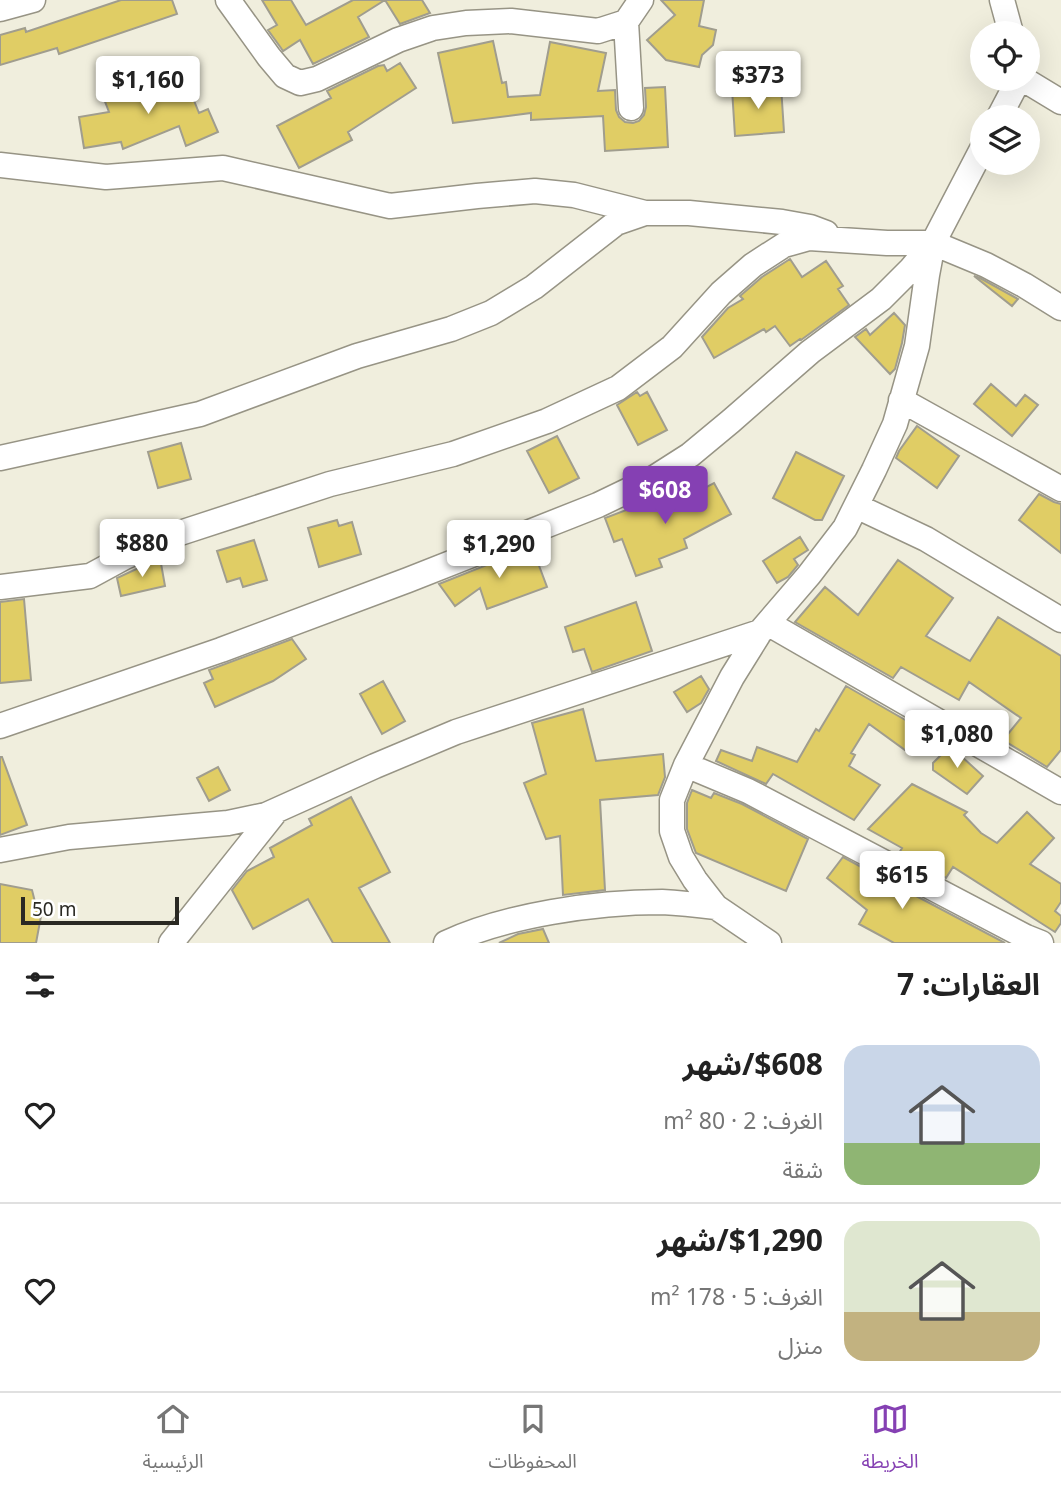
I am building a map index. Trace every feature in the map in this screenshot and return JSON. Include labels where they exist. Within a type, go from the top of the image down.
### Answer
[{"type":"street","points":[[0,9],[33,0]]},
{"type":"street","points":[[228,0],[285,76],[300,83],[317,79],[398,40],[433,28],[511,21],[598,31],[626,22]]},
{"type":"street","points":[[631,108],[626,22],[641,0]]},
{"type":"street","points":[[1002,0],[1008,21]]},
{"type":"street","points":[[1040,90],[1061,102]]},
{"type":"street","points":[[0,165],[106,177],[223,168],[390,206],[535,191],[574,195],[645,213],[689,213],[782,222],[810,227],[848,241]]},
{"type":"street","points":[[0,726],[221,650],[408,580],[598,505],[654,478],[690,455],[810,352],[881,299],[933,243],[970,172]]},
{"type":"street","points":[[0,458],[200,414],[357,356],[451,329],[491,313],[534,287],[617,223],[645,213]]},
{"type":"street","points":[[0,587],[90,576],[180,533],[330,484],[453,454],[547,421],[618,388],[672,347],[752,265],[783,245],[809,238],[933,243],[986,265],[1061,308]]},
{"type":"street","points":[[769,943],[716,907],[695,880],[681,857],[673,831],[672,800],[686,765],[732,677],[764,628],[845,527],[895,424],[917,346],[933,243]]},
{"type":"street","points":[[901,400],[1061,489]]},
{"type":"street","points":[[856,506],[926,539],[1061,620]]},
{"type":"street","points":[[0,850],[69,836],[228,823],[266,815],[456,732],[544,705],[764,628],[1061,792]]},
{"type":"street","points":[[686,765],[748,791],[1030,941]]},
{"type":"street","points":[[171,943],[276,811]]},
{"type":"street","points":[[446,943],[465,934],[538,914],[604,905],[663,902],[716,907]]},
{"type":"building","points":[[121,0],[172,0],[177,14],[59,54],[57,48],[0,65],[0,35],[25,28],[26,32]]},
{"type":"building","points":[[262,0],[291,0],[306,25],[353,0],[385,0],[358,17],[369,37],[313,64],[300,40],[283,51],[268,30],[277,25]]},
{"type":"building","points":[[385,0],[422,0],[430,13],[400,24]]},
{"type":"building","points":[[661,0],[704,0],[699,26],[716,30],[713,45],[702,55],[699,67],[666,60],[647,40],[675,15]]},
{"type":"building","points":[[493,41],[502,83],[506,82],[508,97],[540,95],[550,42],[606,53],[598,91],[615,90],[616,110],[625,122],[639,121],[644,115],[645,88],[665,87],[668,147],[605,151],[603,116],[531,120],[531,113],[453,123],[438,53]]},
{"type":"building","points":[[400,63],[416,88],[348,132],[352,140],[299,168],[277,126],[331,98],[327,91],[378,66],[384,65],[387,71]]},
{"type":"building","points":[[183,73],[199,113],[208,109],[218,132],[186,146],[179,126],[123,149],[121,142],[84,148],[79,117],[109,112],[104,99],[133,88],[134,92]]},
{"type":"building","points":[[781,86],[784,132],[735,136],[732,89]]},
{"type":"building","points":[[790,259],[802,277],[826,261],[843,286],[838,289],[849,305],[790,346],[775,326],[766,332],[764,329],[714,358],[702,337],[728,308],[743,299],[740,296],[762,277]]},
{"type":"building","points":[[974,276],[980,278],[1018,299],[1012,306]]},
{"type":"building","points":[[894,313],[905,325],[895,369],[890,374],[855,337],[866,329],[870,335]]},
{"type":"building","points":[[991,384],[1016,406],[1025,395],[1038,405],[1012,436],[974,404]]},
{"type":"building","points":[[637,392],[640,396],[647,392],[667,430],[638,445],[617,405]]},
{"type":"building","points":[[917,426],[959,456],[937,488],[896,458]]},
{"type":"building","points":[[557,436],[579,478],[549,493],[527,451]]},
{"type":"building","points":[[181,443],[191,479],[158,488],[148,452]]},
{"type":"building","points":[[796,452],[844,476],[822,520],[815,520],[773,498]]},
{"type":"building","points":[[714,483],[731,514],[684,539],[687,548],[659,559],[662,567],[636,576],[622,539],[614,542],[605,518],[674,492],[678,502]]},
{"type":"building","points":[[1039,494],[1061,504],[1061,553],[1019,520]]},
{"type":"building","points":[[337,520],[339,526],[352,522],[361,554],[319,567],[308,528]]},
{"type":"building","points":[[800,537],[808,550],[794,559],[798,565],[788,577],[777,583],[763,561]]},
{"type":"building","points":[[254,540],[267,580],[243,587],[240,578],[227,582],[217,551]]},
{"type":"building","points":[[532,547],[547,587],[487,609],[480,588],[455,606],[439,584]]},
{"type":"building","points":[[160,558],[165,586],[121,596],[117,578]]},
{"type":"building","points":[[898,560],[953,598],[926,636],[970,661],[998,617],[1061,656],[1061,750],[1047,767],[1003,740],[1021,718],[969,682],[959,700],[901,667],[893,678],[795,622],[825,587],[858,615]]},
{"type":"building","points":[[24,599],[31,680],[0,683],[0,602]]},
{"type":"building","points":[[636,602],[652,651],[592,672],[584,649],[573,652],[565,627]]},
{"type":"building","points":[[292,639],[306,659],[273,681],[215,707],[204,683],[213,679],[209,670]]},
{"type":"building","points":[[701,676],[709,689],[701,703],[687,712],[674,692]]},
{"type":"building","points":[[383,681],[405,721],[382,734],[360,694]]},
{"type":"building","points":[[846,686],[921,729],[905,750],[869,724],[851,753],[855,755],[849,766],[880,785],[854,820],[773,774],[766,784],[716,761],[721,750],[752,761],[757,747],[797,762]]},
{"type":"building","points":[[583,709],[596,761],[663,754],[665,777],[658,795],[600,800],[605,890],[563,895],[560,836],[546,839],[524,783],[546,774],[532,723]]},
{"type":"building","points":[[950,746],[983,776],[967,794],[933,770],[933,763]]},
{"type":"building","points":[[0,757],[27,825],[0,835]]},
{"type":"building","points":[[218,767],[230,790],[209,801],[197,778]]},
{"type":"building","points":[[912,784],[967,812],[964,815],[981,833],[997,843],[1027,812],[1054,838],[1030,864],[1061,884],[1061,902],[1055,911],[1061,916],[1061,923],[1055,932],[953,867],[946,878],[899,853],[902,848],[868,829]]},
{"type":"building","points":[[692,790],[711,798],[714,793],[742,804],[808,839],[786,891],[696,853],[687,829],[687,803]]},
{"type":"building","points":[[351,797],[390,872],[359,888],[390,943],[333,943],[308,899],[253,929],[232,890],[247,871],[274,857],[270,848],[312,825],[309,819]]},
{"type":"building","points":[[843,857],[1005,943],[894,943],[859,924],[867,910],[827,878]]},
{"type":"building","points":[[0,884],[32,890],[36,906],[42,911],[36,943],[0,943]]},
{"type":"building","points":[[543,929],[549,943],[499,943],[518,934]]}]
